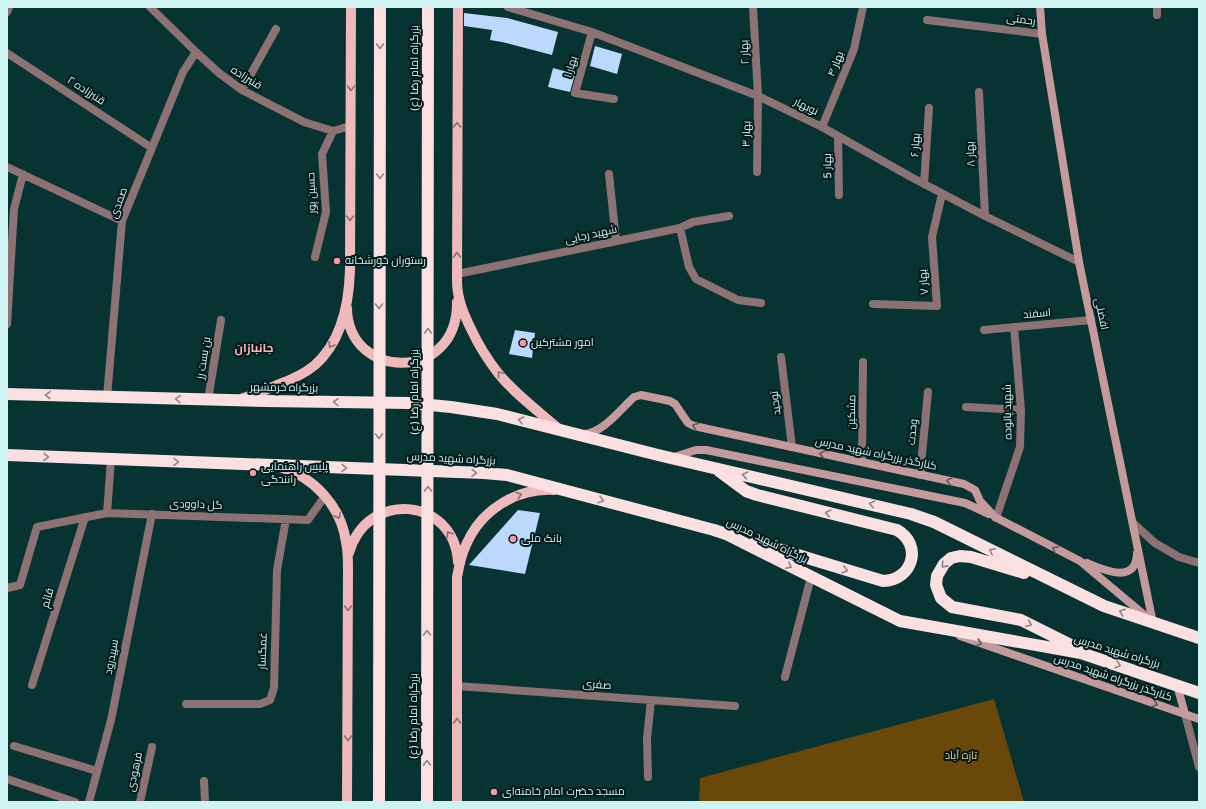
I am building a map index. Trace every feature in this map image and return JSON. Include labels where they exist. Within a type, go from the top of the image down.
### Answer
[{"type":"highway","points":[[379,802],[380,7]]},
{"type":"highway","name":"بزرگراه امام رضا (ع)","points":[[427,802],[428,7]]},
{"type":"highway","name":"بزرگراه خرمشهر","points":[[7,394],[439,405],[488,412],[559,430]]},
{"type":"highway","points":[[559,430],[671,458],[917,515],[1104,606],[1199,638]]},
{"type":"highway","points":[[7,456],[263,464]]},
{"type":"highway","name":"بزرگراه شهید مدرس","points":[[263,464],[496,474],[516,477],[714,530],[731,537],[895,620],[1094,656],[1199,693]]},
{"type":"highway","points":[[714,530],[883,581],[893,580],[905,573],[910,565],[912,556],[911,547],[907,538],[897,530],[757,495],[746,491],[715,468]]},
{"type":"highway","points":[[1060,584],[965,556],[956,557],[944,564],[936,581],[939,594],[944,602],[952,607],[1025,622],[1094,656]]},
{"type":"main road","points":[[231,400],[249,397],[298,376],[315,364],[328,349],[335,338],[341,323],[347,296],[350,270],[351,7]]},
{"type":"main road","points":[[347,296],[348,319],[352,332],[360,344],[378,358],[404,364],[427,358],[438,350],[452,332],[457,310],[458,7]]},
{"type":"main road","points":[[457,287],[458,298],[464,315],[489,360],[506,381],[559,430]]},
{"type":"main road","points":[[263,464],[298,474],[312,483],[325,496],[335,510],[342,525],[346,542],[348,568]]},
{"type":"main road","points":[[458,574],[465,546],[484,517],[498,506],[513,497],[534,491],[551,490],[578,494]]},
{"type":"main road","points":[[347,802],[349,553],[358,532],[375,516],[387,511],[401,509],[419,511],[431,516],[446,528],[456,548],[458,574],[457,802]]},
{"type":"street","points":[[7,12],[10,7]]},
{"type":"street","name":"قنبرزاده","points":[[150,7],[219,73],[242,90],[304,122],[333,131]]},
{"type":"street","name":"نوبهار","points":[[508,7],[592,32],[758,96],[822,127],[942,194],[1079,262]]},
{"type":"street","name":"بهار ۲","points":[[753,7],[758,96]]},
{"type":"street","name":"بهار ۴","points":[[822,127],[854,49],[863,7]]},
{"type":"street","name":"افضلی","points":[[1040,7],[1042,34],[1079,262],[1153,623]]},
{"type":"street","name":"رحمتی","points":[[927,20],[1042,34]]},
{"type":"street","points":[[242,90],[276,29]]},
{"type":"street","name":"بهار ۱","points":[[592,32],[575,93],[614,99]]},
{"type":"street","name":"صمدی","points":[[107,397],[122,221],[184,72],[196,52]]},
{"type":"street","name":"قنبرزاده ۲","points":[[7,53],[152,148]]},
{"type":"street","name":"بهار ۸","points":[[979,92],[985,216]]},
{"type":"street","name":"بهار ۳","points":[[757,172],[758,96]]},
{"type":"street","name":"بهار ۶","points":[[924,184],[929,108]]},
{"type":"street","points":[[333,131],[350,126]]},
{"type":"street","name":"حسین پور","points":[[315,257],[326,212],[322,154],[333,131]]},
{"type":"street","name":"بهار 5","points":[[838,137],[839,195]]},
{"type":"street","points":[[7,167],[122,221]]},
{"type":"street","points":[[7,324],[14,209],[23,174]]},
{"type":"street","points":[[610,174],[616,241]]},
{"type":"street","name":"بهار ۷","points":[[873,304],[937,306],[932,237],[942,194]]},
{"type":"street","name":"شهید رجایی","points":[[457,274],[680,228],[693,222],[729,216]]},
{"type":"street","points":[[680,228],[689,267],[696,280],[738,300],[761,303]]},
{"type":"street","name":"بن بست رز","points":[[208,400],[221,320]]},
{"type":"street","name":"اسفند","points":[[984,330],[1091,320]]},
{"type":"street","name":"شهید پالوده","points":[[996,518],[1020,447],[1021,410],[1014,327]]},
{"type":"street","name":"توحید","points":[[782,357],[792,447]]},
{"type":"street","name":"مشکین","points":[[862,462],[863,362]]},
{"type":"street","name":"وحدت","points":[[920,474],[928,392]]},
{"type":"street","name":"کنارگذر بزرگراه شهید مدرس","points":[[575,434],[586,434],[597,431],[634,397],[640,395],[672,402],[688,423],[694,426],[964,484],[974,490],[982,503],[996,518],[1084,564],[1153,623]]},
{"type":"street","points":[[966,407],[1021,410]]},
{"type":"street","points":[[671,458],[696,450],[706,450],[965,503],[996,518]]},
{"type":"street","points":[[7,588],[20,585],[37,527],[107,513],[111,459]]},
{"type":"street","name":"گل داوودی","points":[[107,513],[308,520],[325,496]]},
{"type":"street","name":"سپیدرود","points":[[89,802],[111,720],[152,514]]},
{"type":"street","name":"قائم","points":[[32,685],[85,517]]},
{"type":"street","name":"غمگسار","points":[[186,704],[260,704],[270,700],[274,688],[277,570],[286,519]]},
{"type":"street","points":[[1133,523],[1155,543],[1179,557],[1199,563]]},
{"type":"street","points":[[1076,559],[1109,572],[1122,573],[1129,570],[1134,565],[1137,555],[1136,542]]},
{"type":"street","points":[[785,678],[811,577]]},
{"type":"street","name":"کنارگذر بزرگراه شهید مدرس","points":[[929,626],[1199,719]]},
{"type":"street","points":[[1185,634],[1199,632]]},
{"type":"street","points":[[1177,685],[1199,767]]},
{"type":"street","name":"صفری","points":[[457,686],[735,706]]},
{"type":"street","points":[[648,777],[647,739],[651,700]]},
{"type":"street","points":[[14,746],[97,771]]},
{"type":"street","name":"فرهودی","points":[[140,802],[152,747]]},
{"type":"street","points":[[7,779],[76,802]]},
{"type":"street","points":[[204,781],[205,802]]},
{"type":"green space","name":"تازه آباد","points":[[994,699],[1024,802],[699,802],[700,778]]},
{"type":"building","points":[[464,13],[507,18],[558,32],[552,55],[490,40],[492,30],[464,26]]},
{"type":"building","points":[[595,46],[622,54],[617,74],[590,66]]},
{"type":"building","points":[[553,68],[575,74],[570,92],[548,87]]},
{"type":"building","name":"امور مشترکین","points":[[515,330],[535,333],[532,358],[509,354]]},
{"type":"building","name":"بانک ملی","points":[[518,510],[540,513],[525,574],[469,565]]},
{"type":"place","name":"رستوران خورشخانه","points":[[337,261]]},
{"type":"place","name":"امور مشترکین","points":[[523,343]]},
{"type":"place","name":"پلیس راهنمایی رانندگی","points":[[253,473]]},
{"type":"place","name":"بانک ملی","points":[[513,539]]},
{"type":"place","name":"مسجد حضرت امام خامنه‌ای","points":[[494,792]]},
{"type":"district","name":"جانبازان","points":[[254,349]]}]
